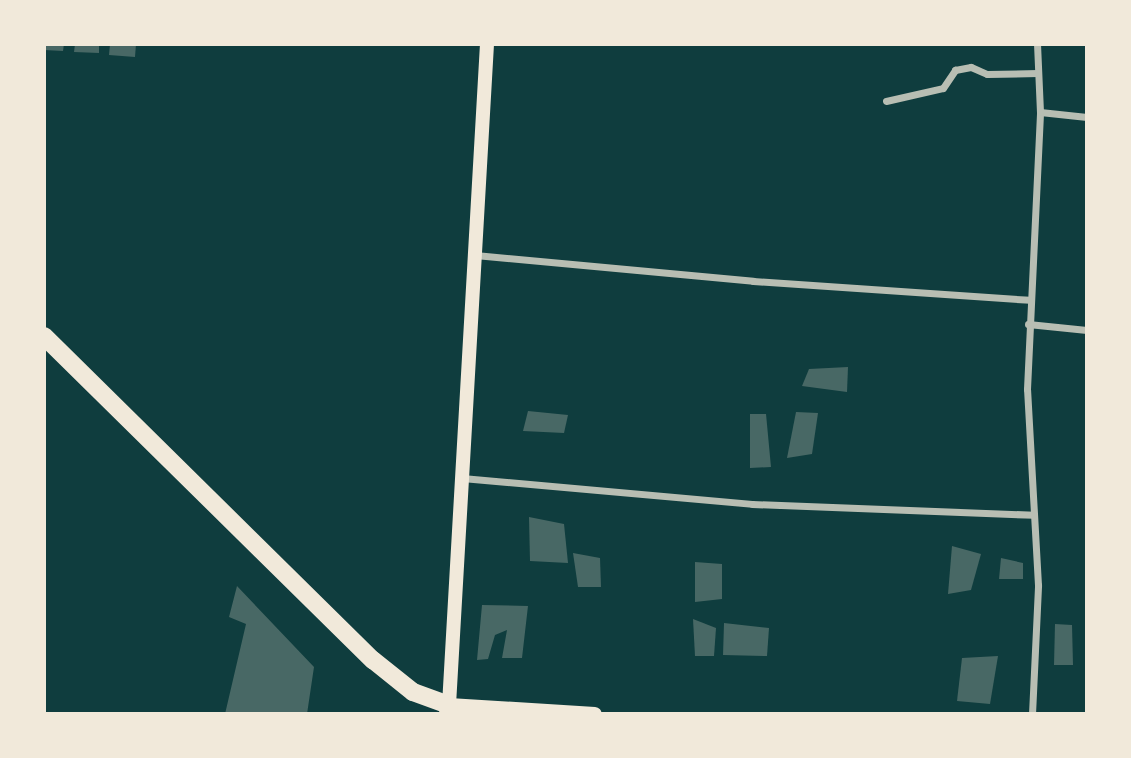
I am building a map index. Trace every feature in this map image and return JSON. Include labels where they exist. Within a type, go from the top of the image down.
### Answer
[{"type":"main road","points":[[449,709],[487,44]]},
{"type":"main road","points":[[44,336],[373,660],[413,692],[449,709],[595,714]]},
{"type":"street","points":[[1032,714],[1038,585],[1027,389],[1028,300],[1040,112],[1037,44]]},
{"type":"street","points":[[886,101],[943,88],[955,70],[971,67],[987,74],[1038,73]]},
{"type":"street","points":[[1040,112],[1087,117]]},
{"type":"street","points":[[475,255],[753,281],[1028,300]]},
{"type":"street","points":[[1028,324],[1087,330]]},
{"type":"street","points":[[462,478],[752,504],[1034,515]]},
{"type":"building","points":[[44,44],[64,44],[63,51],[44,50]]},
{"type":"building","points":[[75,44],[99,44],[99,53],[74,52]]},
{"type":"building","points":[[110,44],[136,44],[135,57],[109,55]]},
{"type":"building","points":[[848,367],[847,392],[802,386],[809,369]]},
{"type":"building","points":[[528,411],[568,415],[564,433],[523,431]]},
{"type":"building","points":[[796,412],[818,413],[812,454],[787,458]]},
{"type":"building","points":[[750,414],[766,414],[771,467],[750,468]]},
{"type":"building","points":[[529,517],[564,524],[568,563],[530,561]]},
{"type":"building","points":[[952,546],[981,554],[971,590],[948,594]]},
{"type":"building","points":[[573,553],[600,558],[601,587],[578,587]]},
{"type":"building","points":[[1001,558],[1023,563],[1023,579],[999,579]]},
{"type":"building","points":[[695,562],[722,564],[722,599],[695,602]]},
{"type":"building","points":[[237,586],[314,667],[307,714],[225,714],[246,624],[229,617]]},
{"type":"building","points":[[482,605],[528,606],[522,658],[502,658],[507,630],[495,635],[488,659],[477,660]]},
{"type":"building","points":[[693,619],[716,628],[714,656],[695,656]]},
{"type":"building","points":[[724,623],[769,628],[767,656],[723,655]]},
{"type":"building","points":[[1055,624],[1072,625],[1073,665],[1054,665]]},
{"type":"building","points":[[998,656],[990,704],[957,701],[962,658]]}]
